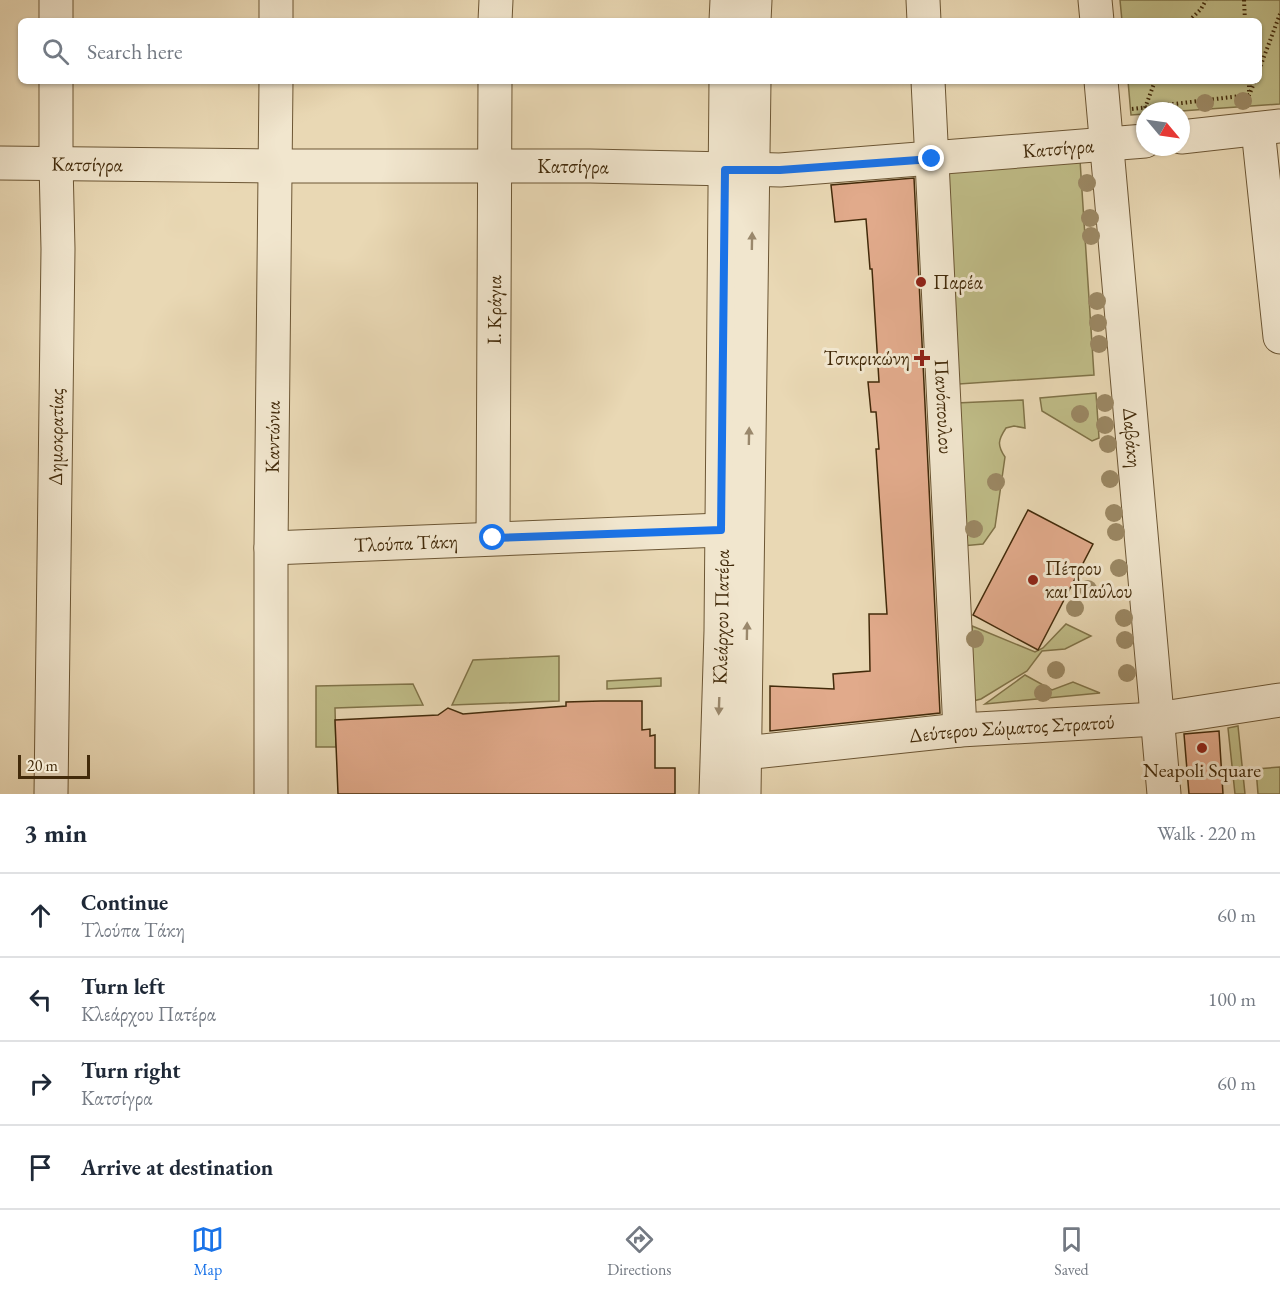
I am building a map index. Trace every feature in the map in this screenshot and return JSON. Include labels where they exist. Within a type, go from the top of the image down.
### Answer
[{"type":"street","points":[[56,0],[56,18]]},
{"type":"street","points":[[276,0],[276,18]]},
{"type":"street","points":[[495,18],[496,0]]},
{"type":"street","points":[[726,0],[726,18]]},
{"type":"street","points":[[754,18],[755,0]]},
{"type":"street","points":[[923,0],[924,18]]},
{"type":"street","points":[[1095,0],[1096,18]]},
{"type":"street","name":"Δημοκρατίας","points":[[51,794],[58,249],[56,84]]},
{"type":"street","name":"Καντώνια","points":[[271,794],[276,84]]},
{"type":"street","name":"Ι. Κράγια","points":[[493,538],[495,84]]},
{"type":"street","name":"Κλεάρχου Πατέρα","points":[[726,84],[739,170],[744,794]]},
{"type":"street","name":"Κλεάρχου Πατέρα","points":[[716,794],[721,631],[721,530],[739,170],[753,84]]},
{"type":"street","name":"Πανόπουλου","points":[[928,84],[960,730]]},
{"type":"street","name":"Δαβάκη","points":[[1101,84],[1164,794]]},
{"type":"street","points":[[1190,136],[1269,127],[1280,337]]},
{"type":"street","name":"Κατσίγρα","points":[[0,163],[590,166],[780,170],[1136,142]]},
{"type":"street","name":"Τλούπα Τάκη","points":[[271,548],[721,530]]},
{"type":"street","name":"Δεύτερου Σώματος Στρατού","points":[[745,753],[960,730],[1157,719],[1280,700]]},
{"type":"path","points":[[1192,18],[1206,0]]},
{"type":"path","points":[[1244,0],[1245,18]]},
{"type":"path","points":[[1262,62],[1280,14]]},
{"type":"path","points":[[1147,102],[1154,84]]},
{"type":"path","points":[[1248,84],[1249,95]]},
{"type":"path","points":[[1249,95],[1254,84]]},
{"type":"path","points":[[1190,102],[1249,95]]},
{"type":"path","points":[[1124,110],[1136,109]]},
{"type":"shaded area","points":[[1120,0],[1280,0],[1280,104],[1190,110],[1190,102],[1136,102],[1136,115],[1131,115],[1128,84],[1262,84],[1262,18],[1122,18]]},
{"type":"shaded area","points":[[1080,160],[1094,375],[959,384],[946,169]]},
{"type":"shaded area","points":[[1096,393],[1099,438],[1092,441],[1042,411],[1040,398]]},
{"type":"shaded area","points":[[1023,400],[1025,428],[1014,426],[1006,428],[1000,439],[1000,446],[1005,457],[995,527],[983,544],[962,546],[956,403]]},
{"type":"shaded area","points":[[1066,624],[1091,636],[1065,649],[1042,651],[1027,671],[981,699],[973,701],[972,626],[1035,652],[1043,648]]},
{"type":"shaded area","points":[[559,656],[559,701],[452,705],[473,660]]},
{"type":"shaded area","points":[[1025,675],[1052,690],[1073,682],[1100,693],[985,704]]},
{"type":"shaded area","points":[[661,678],[661,686],[607,689],[607,681]]},
{"type":"shaded area","points":[[413,684],[423,705],[335,708],[336,747],[316,747],[316,686]]},
{"type":"shaded area","points":[[1238,726],[1245,794],[1235,794],[1228,728]]},
{"type":"shaded area","points":[[1280,767],[1280,794],[1258,794],[1256,769]]},
{"type":"building","points":[[914,178],[940,713],[770,731],[770,686],[834,689],[833,674],[870,671],[869,614],[887,614],[876,449],[879,449],[876,412],[871,412],[868,382],[879,382],[872,269],[870,269],[866,219],[835,222],[831,185]]},
{"type":"building","name":"Πέτρου και Παύλου","points":[[1028,510],[1093,544],[1038,650],[973,615]]},
{"type":"building","points":[[642,701],[642,730],[650,729],[650,736],[655,735],[655,768],[675,768],[675,794],[338,794],[335,720],[438,715],[448,708],[463,714],[566,706],[566,702]]},
{"type":"building","points":[[1219,731],[1223,794],[1189,794],[1184,734]]},
{"type":"place","name":"Παρέα","points":[[921,282]]},
{"type":"place","name":"Τσικρικώνη","points":[[922,358]]},
{"type":"place","name":"Πέτρου και Παύλου","points":[[1033,580]]},
{"type":"place","name":"Neapoli Square","points":[[1202,748]]},
{"type":"route","points":[[493,538],[721,530],[725,170],[780,170],[932,159]]}]
